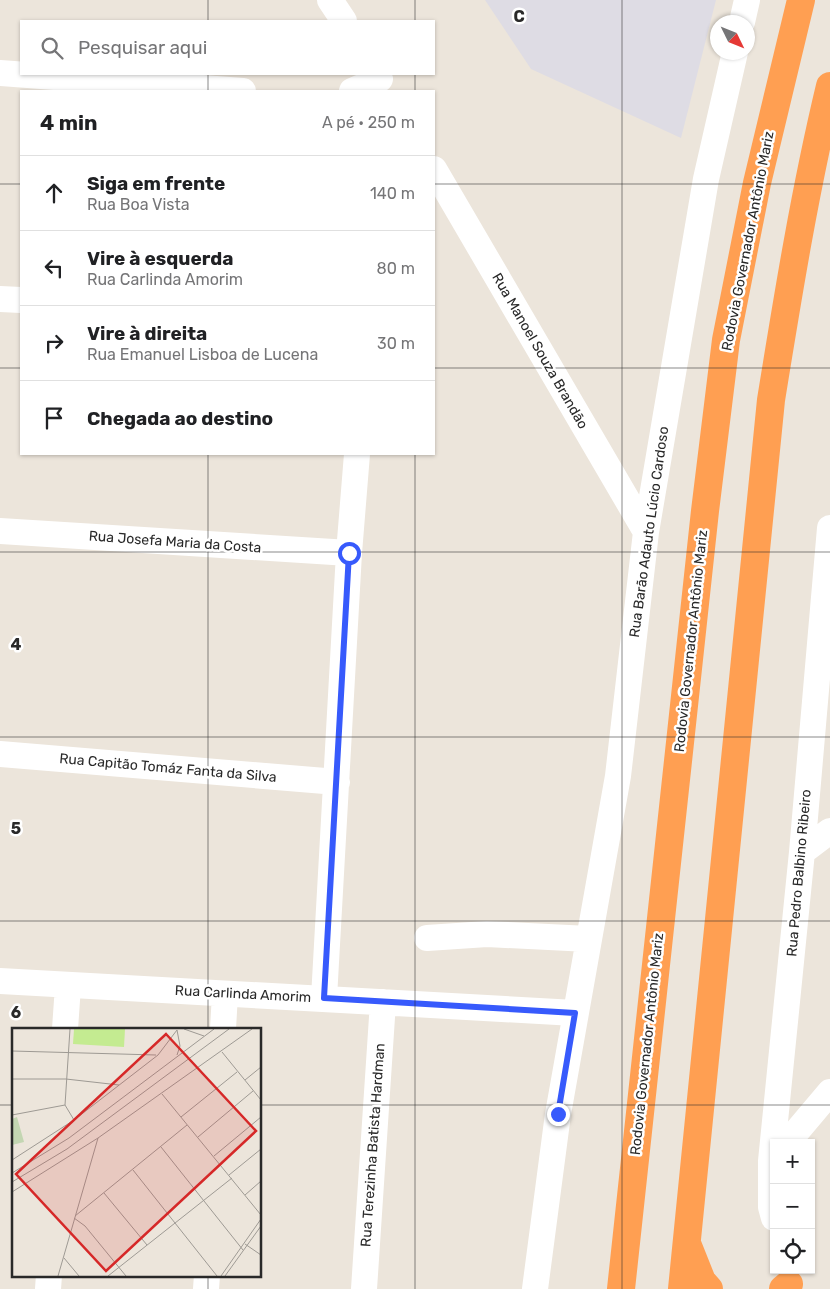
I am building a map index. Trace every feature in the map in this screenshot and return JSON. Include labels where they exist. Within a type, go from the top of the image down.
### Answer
[{"type":"highway","name":"Rodovia Governador Antônio Mariz","points":[[621,1289],[704,510],[726,340],[757,183],[801,0]]},
{"type":"highway","points":[[682,1289],[771,400],[792,266],[817,139],[830,86]]},
{"type":"highway","points":[[688,1244],[702,1281],[709,1289]]},
{"type":"street","points":[[330,0],[343,20]]},
{"type":"street","points":[[744,15],[747,0]]},
{"type":"street","name":"Rua Barão Adauto Lúcio Cardoso","points":[[535,1289],[558,1114],[618,776],[646,532],[706,179],[733,60]]},
{"type":"street","points":[[0,73],[20,74]]},
{"type":"street","points":[[27,75],[230,90]]},
{"type":"street","points":[[357,90],[383,85]]},
{"type":"street","name":"Rua Manoel Souza Brandão","points":[[435,171],[646,532]]},
{"type":"street","points":[[0,299],[20,300]]},
{"type":"street","points":[[324,998],[349,553],[357,455]]},
{"type":"street","name":"Rua Pedro Balbino Ribeiro","points":[[778,1139],[830,528]]},
{"type":"street","name":"Rua Josefa Maria da Costa","points":[[0,532],[349,553]]},
{"type":"street","name":"Rua Capitão Tomáz Fanta da Silva","points":[[0,754],[337,782]]},
{"type":"street","points":[[802,852],[830,831]]},
{"type":"street","points":[[427,938],[487,934],[589,939]]},
{"type":"street","name":"Rua Carlinda Amorim","points":[[0,981],[575,1013]]},
{"type":"street","points":[[66,1028],[68,986]]},
{"type":"street","points":[[223,1028],[226,994]]},
{"type":"street","name":"Rua Terezinha Batista Hardman","points":[[364,1289],[383,1002]]},
{"type":"street","points":[[790,1139],[830,1092]]},
{"type":"street","points":[[48,1289],[49,1276]]},
{"type":"street","points":[[206,1289],[207,1276]]},
{"type":"shaded area","points":[[485,0],[716,0],[712,15],[710,15],[710,24],[681,138],[531,69]]},
{"type":"route","points":[[349,553],[324,998],[575,1013],[558,1114]]}]
